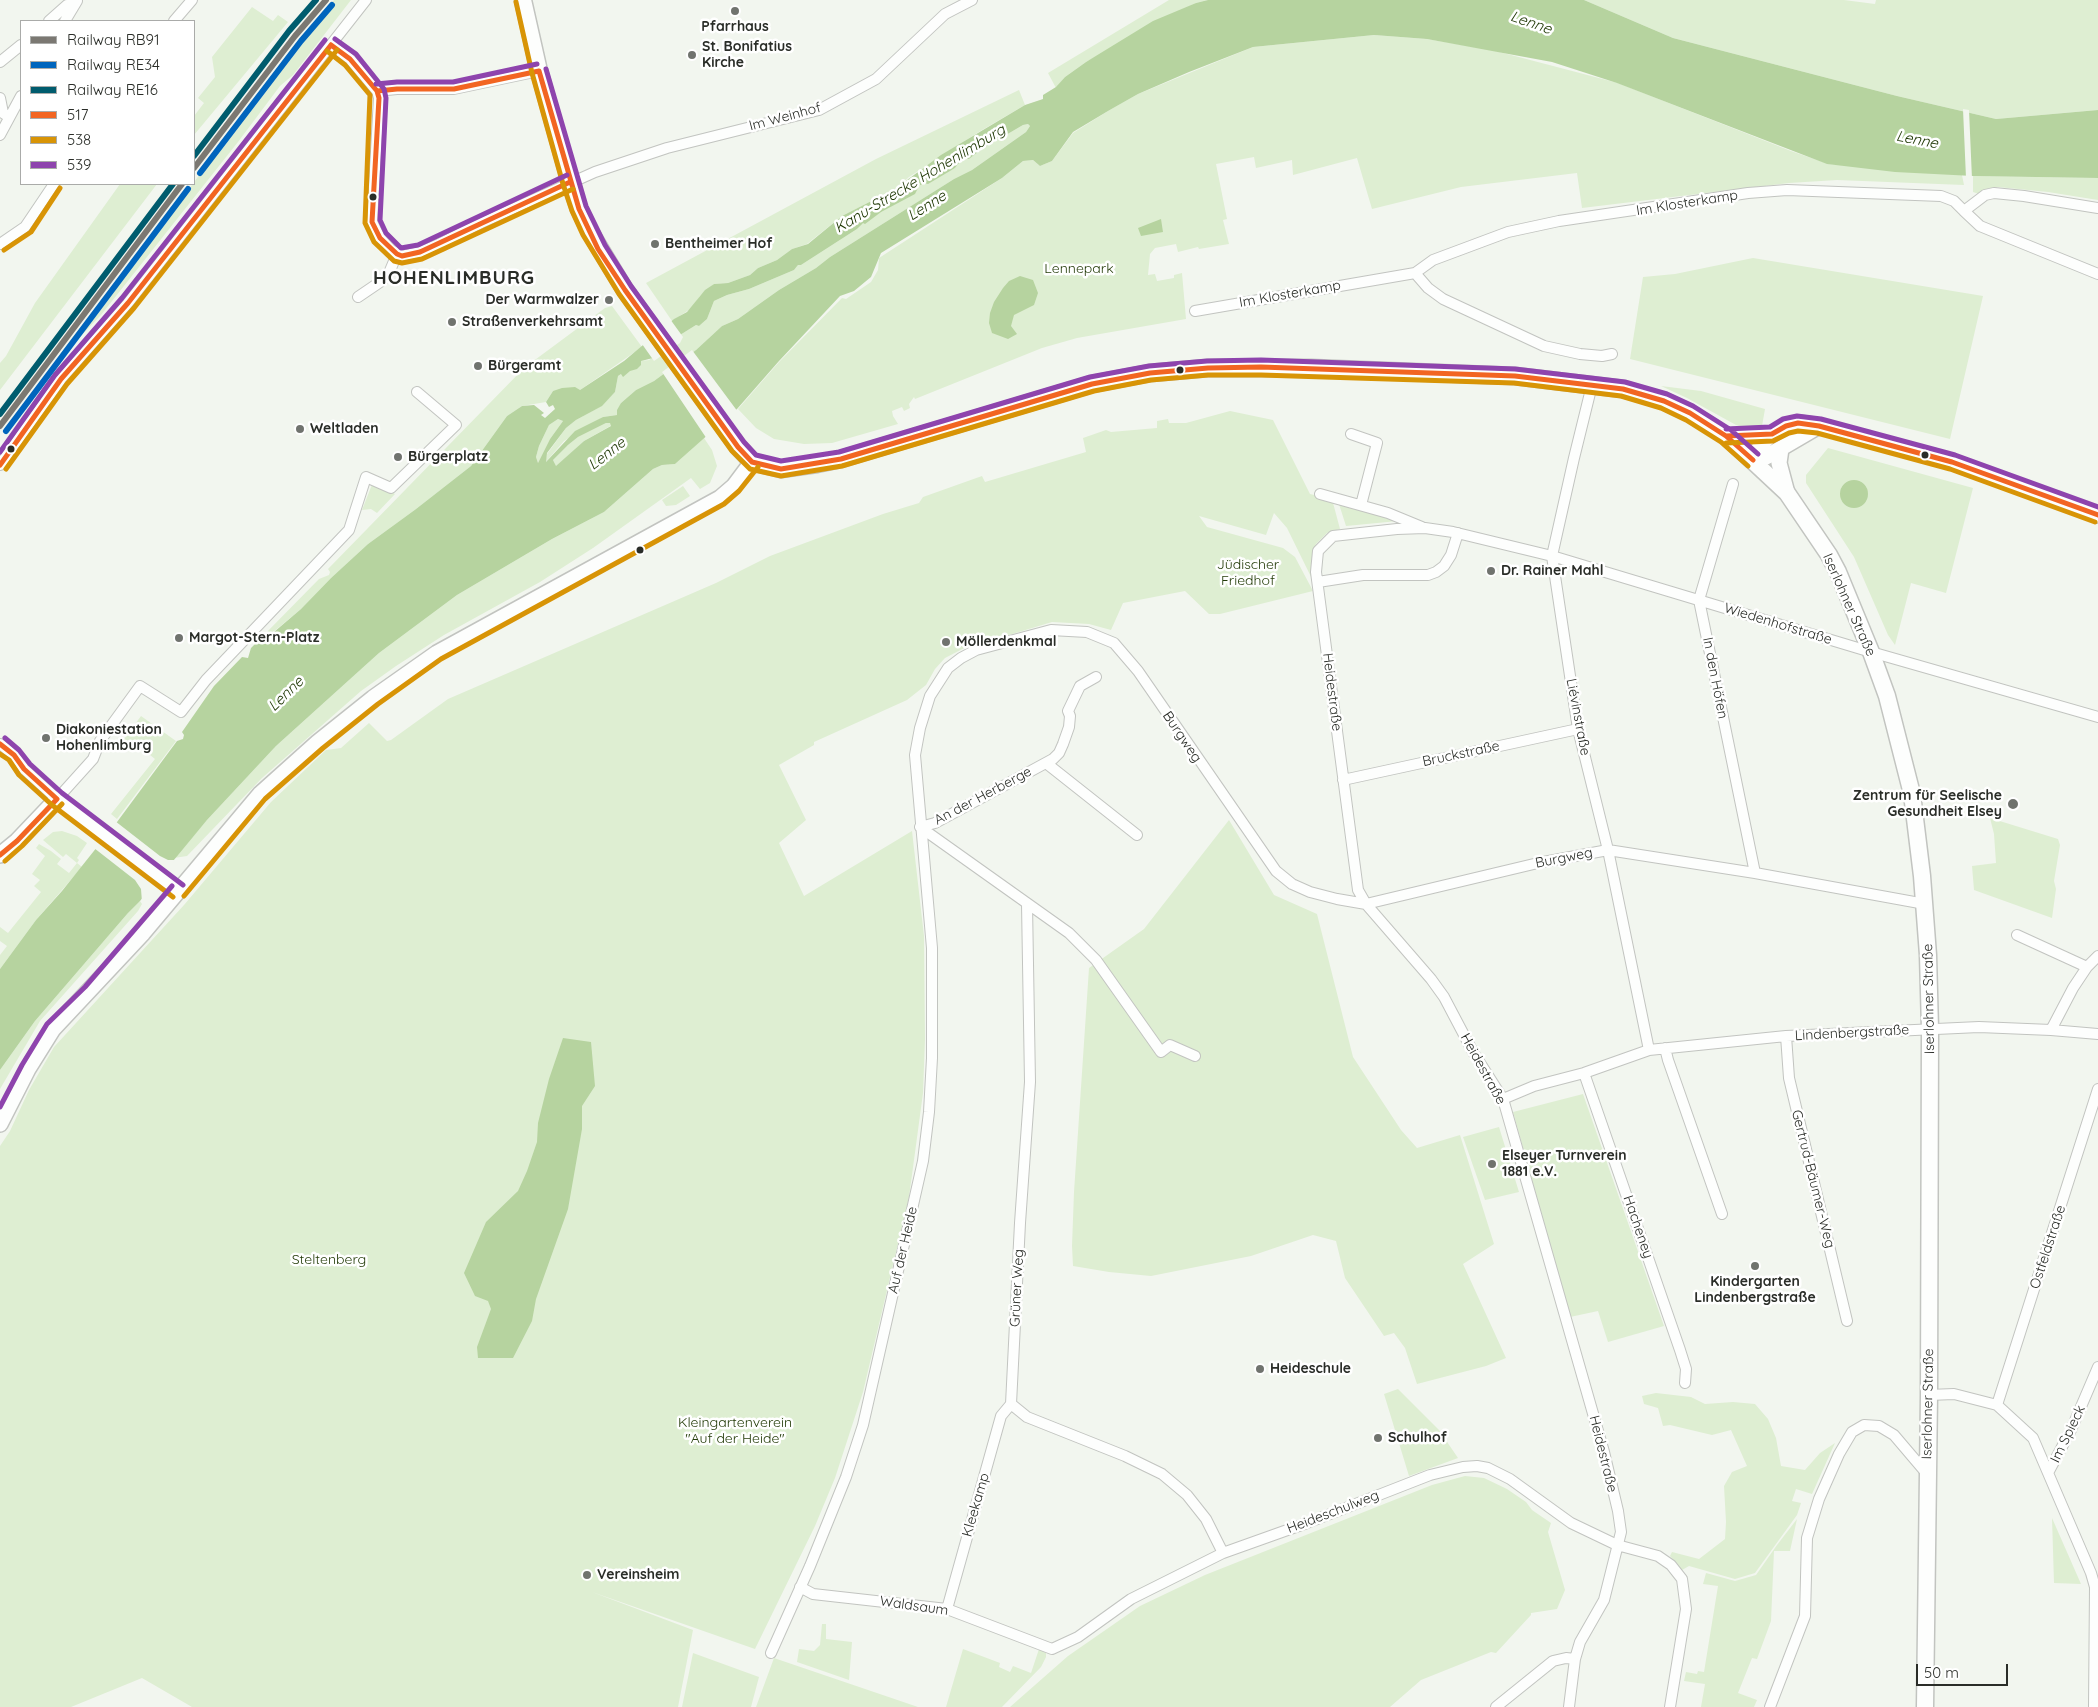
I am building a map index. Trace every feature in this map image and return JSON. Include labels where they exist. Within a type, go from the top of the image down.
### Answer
[{"type":"main road","points":[[523,0],[539,71],[570,182],[579,209],[590,232],[625,290],[738,447],[752,462]]},
{"type":"main road","name":"Iserlohner Straße","points":[[752,462],[781,469],[842,459],[1092,384],[1150,373],[1208,368],[1310,368],[1516,376],[1623,389],[1664,402],[1690,413],[1726,436],[1787,493],[1829,555],[1871,652],[1887,696],[1912,794],[1925,904],[1930,1029],[1929,1395],[1924,1707]]},
{"type":"street","points":[[175,20],[192,0]]},
{"type":"street","points":[[0,465],[61,379],[128,303],[366,0]]},
{"type":"street","name":"Im Weinhof","points":[[397,254],[402,256],[420,252],[595,172],[667,148],[819,110],[876,79],[945,14],[972,0]]},
{"type":"street","points":[[50,20],[67,5],[76,3]]},
{"type":"street","points":[[66,20],[76,3]]},
{"type":"street","points":[[331,45],[350,59],[377,90],[379,98],[372,222],[380,238],[397,254],[389,273],[383,280],[358,296]]},
{"type":"street","points":[[0,62],[20,46]]},
{"type":"street","points":[[377,90],[397,88],[454,89],[539,71]]},
{"type":"street","points":[[0,98],[3,113],[9,117]]},
{"type":"street","points":[[0,134],[20,98]]},
{"type":"street","points":[[0,244],[25,227],[53,185]]},
{"type":"street","name":"Im Klosterkamp","points":[[1195,312],[1415,274],[1433,260],[1508,232],[1559,222],[1748,193],[1796,190],[1941,196],[1954,201],[1980,226],[2098,274]]},
{"type":"street","points":[[1964,211],[1984,195],[1994,193],[2098,208]]},
{"type":"street","points":[[1415,274],[1428,288],[1443,299],[1544,346],[1580,354],[1602,356],[1612,354]]},
{"type":"street","name":"Liévinstraße","points":[[1592,384],[1552,556],[1578,729],[1608,850],[1649,1050]]},
{"type":"street","points":[[0,855],[18,841],[93,759],[100,741],[140,686],[181,712],[206,680],[349,530],[366,476],[391,488],[456,426],[417,392]]},
{"type":"street","points":[[1753,460],[1760,444],[1786,426],[1798,423],[1820,426],[1946,460],[2098,515]]},
{"type":"street","points":[[1753,460],[1766,457],[1820,426]]},
{"type":"street","points":[[1351,434],[1377,443],[1361,505]]},
{"type":"street","points":[[1726,436],[1772,434]]},
{"type":"street","points":[[1781,448],[1779,463],[1787,493]]},
{"type":"street","points":[[0,1124],[28,1070],[53,1029],[90,992],[174,887],[260,794],[318,742],[373,698],[436,653],[720,498],[734,486],[752,462]]},
{"type":"street","name":"In den Höfen","points":[[1733,484],[1699,600],[1755,873]]},
{"type":"street","name":"Wiedenhofstraße","points":[[1320,494],[1388,512],[1425,528]]},
{"type":"street","name":"Wiedenhofstraße","points":[[1316,563],[1318,551],[1333,536],[1374,530],[1425,528],[1458,532],[1552,556],[1871,652],[2098,717]]},
{"type":"street","points":[[1318,582],[1362,575],[1428,574],[1436,572],[1444,566],[1451,555],[1458,532]]},
{"type":"street","name":"Heidestraße","points":[[1316,563],[1358,890],[1366,904],[1431,979],[1444,997],[1473,1052],[1503,1099],[1604,1452],[1621,1532],[1604,1600],[1599,1612],[1580,1642],[1569,1707]]},
{"type":"street","name":"Burgweg","points":[[920,827],[915,755],[920,728],[930,696],[948,668],[976,650],[1043,632],[1058,630],[1087,632],[1114,643],[1128,658],[1276,871],[1292,884],[1310,892],[1366,904],[1538,864],[1608,850],[1755,873],[1925,904]]},
{"type":"street","name":"An der Herberge","points":[[920,827],[935,823],[1046,763],[1059,753],[1069,727],[1070,716],[1068,711],[1080,686],[1096,677]]},
{"type":"street","name":"Bruckstraße","points":[[1343,780],[1578,729]]},
{"type":"street","points":[[0,744],[14,755],[24,769],[57,799],[174,887]]},
{"type":"street","name":"An der Herberge","points":[[1046,763],[1137,834]]},
{"type":"street","points":[[920,827],[1069,933],[1096,960],[1160,1052],[1170,1045],[1195,1056]]},
{"type":"street","name":"Auf der Heide","points":[[771,1653],[846,1477],[863,1425],[923,1162],[929,1112],[932,1058],[932,948],[920,827]]},
{"type":"street","name":"Grüner Weg","points":[[1011,1404],[1020,1223],[1030,1082],[1027,904]]},
{"type":"street","points":[[2017,934],[2087,967]]},
{"type":"street","points":[[2052,1030],[2073,988],[2087,967],[2098,956]]},
{"type":"street","name":"Lindenbergstraße","points":[[1503,1099],[1534,1086],[1584,1072],[1649,1050],[1665,1048],[1786,1036],[1979,1027],[2098,1034]]},
{"type":"street","name":"Gertrud-Bäumer-Weg","points":[[1786,1036],[1789,1078],[1847,1321]]},
{"type":"street","points":[[1665,1048],[1722,1214]]},
{"type":"street","name":"Hacheney","points":[[1584,1072],[1680,1350],[1686,1369],[1685,1383]]},
{"type":"street","name":"Ostfeldstraße","points":[[1996,1405],[2098,1089]]},
{"type":"street","name":"Im Spieck","points":[[2048,1474],[2071,1430],[2098,1367]]},
{"type":"street","name":"Im Spieck","points":[[1929,1395],[1954,1394],[1996,1405],[2033,1438],[2095,1587],[2094,1707]]},
{"type":"street","points":[[1011,1404],[1027,1417],[1125,1456],[1162,1474],[1187,1495],[1206,1519],[1223,1553]]},
{"type":"street","name":"Kleekamp","points":[[947,1609],[1001,1416],[1011,1404]]},
{"type":"street","points":[[1770,1707],[1805,1616],[1807,1538],[1819,1500],[1835,1463],[1852,1432],[1864,1426],[1879,1426],[1894,1435],[1928,1475]]},
{"type":"street","name":"Heideschulweg","points":[[1052,1649],[1078,1637],[1131,1599],[1223,1553],[1307,1523],[1430,1475],[1463,1467],[1477,1466],[1488,1468],[1510,1479],[1572,1523],[1617,1545],[1658,1556],[1671,1565],[1682,1579],[1686,1609],[1670,1707]]},
{"type":"street","points":[[2086,1562],[2098,1563]]},
{"type":"street","name":"Waldsaum","points":[[800,1587],[813,1594],[947,1609],[1052,1649]]},
{"type":"street","points":[[1496,1707],[1553,1661],[1566,1658],[1576,1659]]},
{"type":"green space","points":[[334,0],[351,0],[293,75],[280,86],[101,315],[60,358],[58,357],[192,185],[195,185],[195,181]]},
{"type":"green space","points":[[1169,0],[1208,0],[1196,3],[1086,62],[1065,77],[1056,88],[1048,73]]},
{"type":"green space","points":[[1584,0],[1844,0],[1875,4],[1876,0],[2098,0],[2098,110],[1996,119],[1897,96],[1673,38]]},
{"type":"green space","points":[[252,7],[273,21],[278,15],[288,22],[195,134],[195,115],[204,103],[198,98],[215,77],[212,57]]},
{"type":"green space","name":"Lennepark","points":[[1374,35],[1427,39],[1492,50],[1618,83],[1829,164],[1962,175],[1964,185],[1837,180],[1789,183],[1582,208],[1577,173],[1461,187],[1372,209],[1357,158],[1293,175],[1292,160],[1256,168],[1254,157],[1216,164],[1227,219],[1223,220],[1229,244],[1199,249],[1198,247],[1178,252],[1176,244],[1155,248],[1150,254],[1148,275],[1155,274],[1157,281],[1174,278],[1174,275],[1182,273],[1186,319],[1077,338],[1042,348],[915,399],[914,397],[909,404],[910,408],[904,411],[902,407],[892,411],[898,424],[832,443],[804,444],[774,439],[756,428],[738,409],[779,362],[842,298],[846,299],[871,282],[878,270],[879,258],[1002,178],[1023,161],[1033,160],[1040,166],[1052,161],[1073,133],[1108,111],[1138,94],[1253,47]]},
{"type":"green space","points":[[1019,90],[1025,105],[977,133],[909,177],[895,189],[842,216],[807,244],[792,249],[777,260],[758,268],[750,275],[728,283],[714,284],[700,296],[692,308],[672,321],[646,283],[876,159]]},
{"type":"green space","points":[[1028,124],[1030,126],[1026,132],[972,170],[954,179],[830,257],[738,319],[722,326],[696,350],[654,381],[636,390],[621,403],[617,415],[603,417],[564,441],[545,463],[547,454],[566,428],[601,406],[615,392],[618,376],[641,361],[649,360],[680,335],[696,325],[699,326],[707,319],[714,301],[794,270],[798,265],[801,265],[857,229],[863,222],[919,186],[955,168],[963,158],[969,159],[982,149],[1023,125]]},
{"type":"green space","points":[[1973,176],[2098,178],[2098,200],[1998,187],[1986,189],[1979,194],[1973,192]]},
{"type":"green space","points":[[119,185],[156,185],[0,390],[0,363],[6,356],[35,303]]},
{"type":"green space","points":[[1753,258],[1983,296],[1950,439],[1630,359],[1643,277],[1675,274]]},
{"type":"green space","points":[[612,306],[642,347],[580,390],[553,391],[546,402],[522,406],[507,416],[471,466],[368,544],[301,609],[266,638],[263,636],[319,579],[329,575],[328,569],[524,368],[605,308]]},
{"type":"green space","points":[[1661,386],[1701,391],[1765,409],[1762,426],[1751,429],[1736,425]]},
{"type":"green space","name":"Steltenberg","points":[[1230,411],[1273,420],[1310,494],[1332,499],[1340,529],[1327,533],[1316,544],[1312,554],[1316,587],[1287,528],[1274,513],[1266,535],[1199,516],[1207,527],[1283,548],[1295,557],[1313,591],[1220,614],[1209,614],[1185,591],[1123,603],[1111,630],[1089,624],[1052,622],[976,645],[974,643],[945,658],[935,669],[926,685],[907,700],[814,742],[814,745],[779,765],[806,820],[779,843],[804,896],[912,831],[924,936],[925,1039],[923,1093],[909,1197],[863,1392],[835,1478],[815,1526],[755,1649],[592,1592],[693,1630],[678,1707],[192,1707],[142,1678],[71,1707],[0,1707],[0,1146],[10,1131],[29,1090],[54,1047],[184,905],[271,802],[326,750],[341,748],[369,723],[387,741],[391,740],[448,699],[716,583],[770,556],[883,514],[919,503],[923,497],[982,476],[985,482],[1086,452],[1083,438],[1106,430],[1111,432],[1157,428],[1157,421],[1168,419],[1169,423],[1186,423]]},
{"type":"green space","points":[[558,419],[563,421],[550,439],[538,463],[536,457],[539,446],[549,425]]},
{"type":"green space","points":[[606,423],[612,425],[584,441],[556,467],[553,460],[568,445],[578,437]]},
{"type":"green space","points":[[704,438],[712,450],[717,466],[710,483],[700,489],[691,478],[593,548],[540,582],[444,635],[396,666],[361,691],[262,778],[187,856],[174,858],[276,746],[379,653],[457,595],[552,539],[604,512],[653,469],[662,465],[675,464]]},
{"type":"green space","points":[[1828,448],[1973,488],[1946,593],[1911,583],[1895,645],[1888,635],[1854,557],[1806,483],[1806,475]]},
{"type":"green space","points":[[373,482],[395,494],[377,513],[371,509],[362,510]]},
{"type":"green space","points":[[683,486],[690,496],[676,505],[666,506],[662,500]]},
{"type":"green space","points":[[1338,501],[1398,521],[1346,526]]},
{"type":"green space","points":[[141,716],[176,741],[117,819],[111,814],[155,759],[134,742],[126,752],[119,746]]},
{"type":"green space","points":[[1990,818],[2058,839],[2060,845],[2054,881],[2056,889],[2052,918],[1974,890],[1972,866],[1996,863],[1994,834]]},
{"type":"green space","points":[[1229,820],[1274,895],[1317,914],[1353,1057],[1401,1130],[1417,1148],[1460,1135],[1494,1244],[1463,1264],[1506,1358],[1486,1366],[1417,1384],[1405,1348],[1394,1333],[1384,1336],[1345,1278],[1336,1241],[1313,1235],[1251,1256],[1151,1276],[1073,1266],[1074,1192],[1089,968],[1144,929]]},
{"type":"green space","points":[[62,831],[77,836],[87,843],[77,858],[79,860],[77,863],[66,854],[63,857],[43,840],[53,832]]},
{"type":"green space","points":[[39,844],[51,851],[61,859],[57,864],[69,873],[77,863],[82,867],[36,920],[0,969],[0,955],[7,946],[0,941],[0,927],[8,933],[41,892],[34,886],[40,880],[32,874],[45,856],[36,848]]},
{"type":"green space","points":[[140,901],[142,904],[138,911],[40,1021],[0,1089],[0,1070],[35,1021]]},
{"type":"green space","points":[[1583,1094],[1664,1326],[1608,1342],[1598,1311],[1570,1317],[1513,1112]]},
{"type":"green space","name":"Elseyer Turnverein 1881 e.V.","points":[[1499,1127],[1519,1192],[1485,1200],[1463,1137]]},
{"type":"green space","points":[[1398,1389],[1439,1430],[1458,1458],[1409,1476],[1384,1394]]},
{"type":"green space","points":[[1656,1393],[1691,1397],[1705,1404],[1733,1402],[1755,1404],[1768,1419],[1776,1438],[1781,1466],[1805,1470],[1820,1453],[1835,1443],[1812,1494],[1796,1489],[1792,1501],[1801,1503],[1797,1515],[1755,1573],[1735,1579],[1689,1566],[1682,1570],[1670,1556],[1672,1552],[1699,1559],[1725,1539],[1724,1486],[1732,1472],[1747,1466],[1731,1430],[1712,1435],[1670,1425],[1663,1426],[1658,1408],[1644,1404],[1642,1396]]},
{"type":"green space","points":[[1465,1476],[1484,1478],[1507,1489],[1551,1523],[1548,1532],[1565,1590],[1557,1609],[1531,1613],[1496,1653],[1491,1652],[1421,1680],[1390,1707],[1010,1707],[1068,1656],[1140,1606],[1205,1575],[1432,1485]]},
{"type":"green space","points":[[2052,1518],[2081,1584],[2054,1583]]},
{"type":"green space","points":[[1797,1519],[1790,1551],[1774,1551],[1771,1621],[1757,1659],[1752,1658],[1738,1693],[1757,1700],[1754,1707],[1701,1707],[1705,1684],[1684,1681],[1686,1672],[1697,1674],[1698,1671],[1704,1672],[1718,1586],[1703,1584],[1706,1573],[1735,1581],[1756,1575]]},
{"type":"green space","points":[[822,1624],[826,1624],[826,1639],[852,1642],[849,1680],[797,1662],[799,1649],[814,1651],[820,1645]]},
{"type":"green space","points":[[963,1649],[1000,1663],[999,1667],[1010,1672],[1013,1666],[1031,1673],[1039,1649],[1046,1653],[1046,1657],[1041,1667],[1002,1707],[946,1707]]},
{"type":"green space","points":[[693,1653],[759,1677],[751,1707],[682,1707]]},
{"type":"green space","points":[[774,1658],[918,1707],[756,1707]]},
{"type":"water","points":[[1208,0],[1584,0],[1673,38],[1897,96],[1996,119],[2098,110],[2098,178],[1973,176],[1895,172],[1827,164],[1617,83],[1552,62],[1427,39],[1374,35],[1253,47],[1189,72],[1138,94],[1108,111],[1073,132],[1052,161],[1040,166],[1033,160],[1023,161],[1002,178],[881,253],[871,277],[854,291],[840,296],[737,409],[675,464],[662,465],[653,469],[604,512],[552,539],[457,595],[379,653],[276,746],[207,820],[140,901],[35,1021],[0,1070],[0,969],[36,920],[62,891],[117,822],[177,741],[183,739],[184,735],[182,732],[214,686],[242,657],[248,658],[251,648],[263,636],[267,638],[301,609],[368,544],[471,466],[507,416],[522,406],[534,405],[544,413],[541,415],[545,418],[555,409],[553,405],[549,407],[546,402],[553,391],[575,387],[580,390],[624,361],[674,319],[687,312],[705,290],[714,284],[728,283],[750,275],[758,268],[777,260],[792,249],[808,244],[842,216],[895,189],[941,155],[1025,105],[1043,99],[1043,95],[1056,87],[1065,77],[1086,62],[1153,21]],"holes":[[[1028,124],[1030,126],[1026,132],[972,170],[954,179],[830,257],[738,319],[722,326],[696,350],[654,381],[636,390],[621,403],[617,410],[617,415],[603,417],[575,431],[546,462],[547,453],[566,428],[576,420],[602,406],[615,392],[618,376],[621,374],[623,377],[630,371],[637,369],[641,365],[641,361],[653,358],[680,335],[696,325],[699,326],[707,319],[714,301],[794,270],[798,265],[801,265],[857,229],[863,223],[865,224],[881,212],[915,194],[919,186],[924,183],[928,184],[955,168],[963,158],[969,159],[982,149],[1023,125]],[[558,419],[563,421],[550,439],[538,463],[536,457],[539,446],[549,425]],[[606,423],[610,423],[611,426],[584,441],[556,466],[553,460],[578,437]]]},
{"type":"water","points":[[1161,219],[1163,232],[1141,236],[1138,228]]},
{"type":"water","points":[[1020,276],[1033,280],[1038,293],[1034,305],[1014,315],[1011,326],[1017,334],[1008,339],[992,333],[989,323],[990,313],[994,302],[1003,288],[1009,281]]},
{"type":"water","points":[[1854,480],[1864,484],[1868,494],[1864,504],[1854,508],[1844,504],[1840,494],[1844,484]]},
{"type":"water","points":[[563,1038],[591,1042],[595,1086],[582,1106],[582,1129],[568,1209],[536,1299],[532,1321],[513,1358],[478,1358],[477,1347],[491,1309],[488,1301],[475,1296],[464,1273],[486,1222],[518,1191],[527,1171],[537,1142],[538,1123],[549,1079]]},
{"type":"pier","points":[[1963,109],[1969,110],[1972,179],[1966,178]]},
{"type":"pier","points":[[670,319],[683,337],[680,343],[654,361],[642,344]]},
{"type":"pier","points":[[692,350],[738,412],[707,439],[662,372]]},
{"type":"pier","points":[[115,821],[160,856],[168,860],[176,860],[142,902],[141,889],[135,880],[94,848]]},
{"type":"rail line","name":"RE16","points":[[195,155],[289,31],[316,0]]},
{"type":"rail line","name":"RB91","points":[[195,167],[295,36],[326,0]]},
{"type":"rail line","name":"RE34","points":[[200,173],[301,41],[332,5]]},
{"type":"rail line","name":"RE16","points":[[0,414],[172,185]]},
{"type":"rail line","name":"RB91","points":[[0,426],[181,185]]},
{"type":"rail line","name":"RE34","points":[[6,431],[188,189]]},
{"type":"transit line","name":"538","points":[[516,2],[532,73],[563,184],[583,235],[619,294],[732,451],[750,469],[781,476],[842,466],[1094,391],[1151,380],[1208,375],[1514,383],[1621,396],[1661,408],[1686,420],[1721,442],[1748,466]]},
{"type":"transit line","name":"539","points":[[335,39],[356,54],[384,89],[386,98],[380,220],[386,233],[401,248],[418,245],[567,175]]},
{"type":"transit line","name":"539","points":[[0,452],[55,375],[122,298],[325,40]]},
{"type":"transit line","name":"517","points":[[331,45],[350,59],[377,91],[379,98],[372,222],[380,238],[397,254],[402,256],[420,252],[570,182]]},
{"type":"transit line","name":"517","points":[[0,465],[61,379],[128,303],[331,45]]},
{"type":"transit line","name":"538","points":[[6,469],[67,384],[134,308],[337,50]]},
{"type":"transit line","name":"538","points":[[327,51],[345,65],[370,95],[365,223],[374,242],[394,261],[402,263],[422,259],[573,189]]},
{"type":"transit line","name":"539","points":[[376,84],[453,82],[537,64]]},
{"type":"transit line","name":"539","points":[[546,69],[586,206],[605,245],[631,286],[744,442],[756,455],[781,461],[839,452],[1090,377],[1149,366],[1207,361],[1261,360],[1515,369],[1625,382],[1667,394],[1693,406],[1731,430],[1758,454]]},
{"type":"transit line","name":"517","points":[[539,71],[579,209],[598,249],[625,290],[738,447],[752,462],[781,469],[841,459],[1092,384],[1150,373],[1208,368],[1261,367],[1515,376],[1623,389],[1664,401],[1690,413],[1726,436],[1753,460]]},
{"type":"transit line","name":"517","points":[[377,91],[454,89],[539,71]]},
{"type":"transit line","name":"538","points":[[4,250],[31,232],[60,188]]},
{"type":"transit line","name":"539","points":[[1726,429],[1770,427],[1783,419],[1797,416],[1821,419],[1955,455],[2098,507]]},
{"type":"transit line","name":"517","points":[[1726,436],[1772,434],[1786,426],[1798,423],[1819,426],[1952,462],[2098,515]]},
{"type":"transit line","name":"538","points":[[1726,443],[1773,441],[1798,431],[1817,433],[1950,469],[2095,522]]},
{"type":"transit line","name":"538","points":[[184,896],[265,799],[323,748],[378,704],[441,659],[724,504],[739,491],[758,467]]},
{"type":"transit line","name":"539","points":[[5,738],[62,793],[183,885]]},
{"type":"transit line","name":"517","points":[[0,744],[14,755],[24,769],[57,799]]},
{"type":"transit line","name":"538","points":[[0,754],[9,760],[19,775],[52,805],[173,897]]},
{"type":"transit line","name":"517","points":[[0,855],[17,841],[57,799]]},
{"type":"transit line","name":"538","points":[[5,861],[62,804]]},
{"type":"transit line","name":"539","points":[[0,1107],[22,1065],[47,1024],[85,987],[172,886]]},
{"type":"place","name":"Pfarrhaus","points":[[735,11]]},
{"type":"place","name":"St. Bonifatius Kirche","points":[[692,55]]},
{"type":"place","name":"Bentheimer Hof","points":[[655,244]]},
{"type":"place","name":"Der Warmwalzer","points":[[609,300]]},
{"type":"place","name":"Straßenverkehrsamt","points":[[452,322]]},
{"type":"place","name":"Bürgeramt","points":[[478,366]]},
{"type":"place","name":"Weltladen","points":[[300,429]]},
{"type":"place","name":"Bürgerplatz","points":[[398,457]]},
{"type":"place","name":"Dr. Rainer Mahl","points":[[1491,571]]},
{"type":"place","name":"Margot-Stern-Platz","points":[[179,638]]},
{"type":"place","name":"Möllerdenkmal","points":[[946,642]]},
{"type":"place","name":"Diakoniestation Hohenlimburg","points":[[46,738]]},
{"type":"place","name":"Zentrum für Seelische Gesundheit Elsey","points":[[2013,804]]},
{"type":"place","name":"Elseyer Turnverein 1881 e.V.","points":[[1492,1164]]},
{"type":"place","name":"Kindergarten Lindenbergstraße","points":[[1755,1266]]},
{"type":"place","name":"Heideschule","points":[[1260,1369]]},
{"type":"place","name":"Schulhof","points":[[1378,1438]]},
{"type":"place","name":"Vereinsheim","points":[[587,1575]]},
{"type":"district","name":"HOHENLIMBURG","points":[[454,278]]},
{"type":"water label","name":"Lenne","points":[[1531,23]]},
{"type":"water label","name":"Lenne","points":[[1917,140]]},
{"type":"water label","name":"Kanu-Strecke Hohenlimburg","points":[[920,179]]},
{"type":"water label","name":"Lenne","points":[[927,206]]},
{"type":"water label","name":"Lenne","points":[[607,454]]},
{"type":"water label","name":"Lenne","points":[[286,694]]},
{"type":"park label","name":"Jüdischer Friedhof","points":[[1248,574]]},
{"type":"park label","name":"Kleingartenverein \"Auf der Heide\"","points":[[735,1432]]}]
